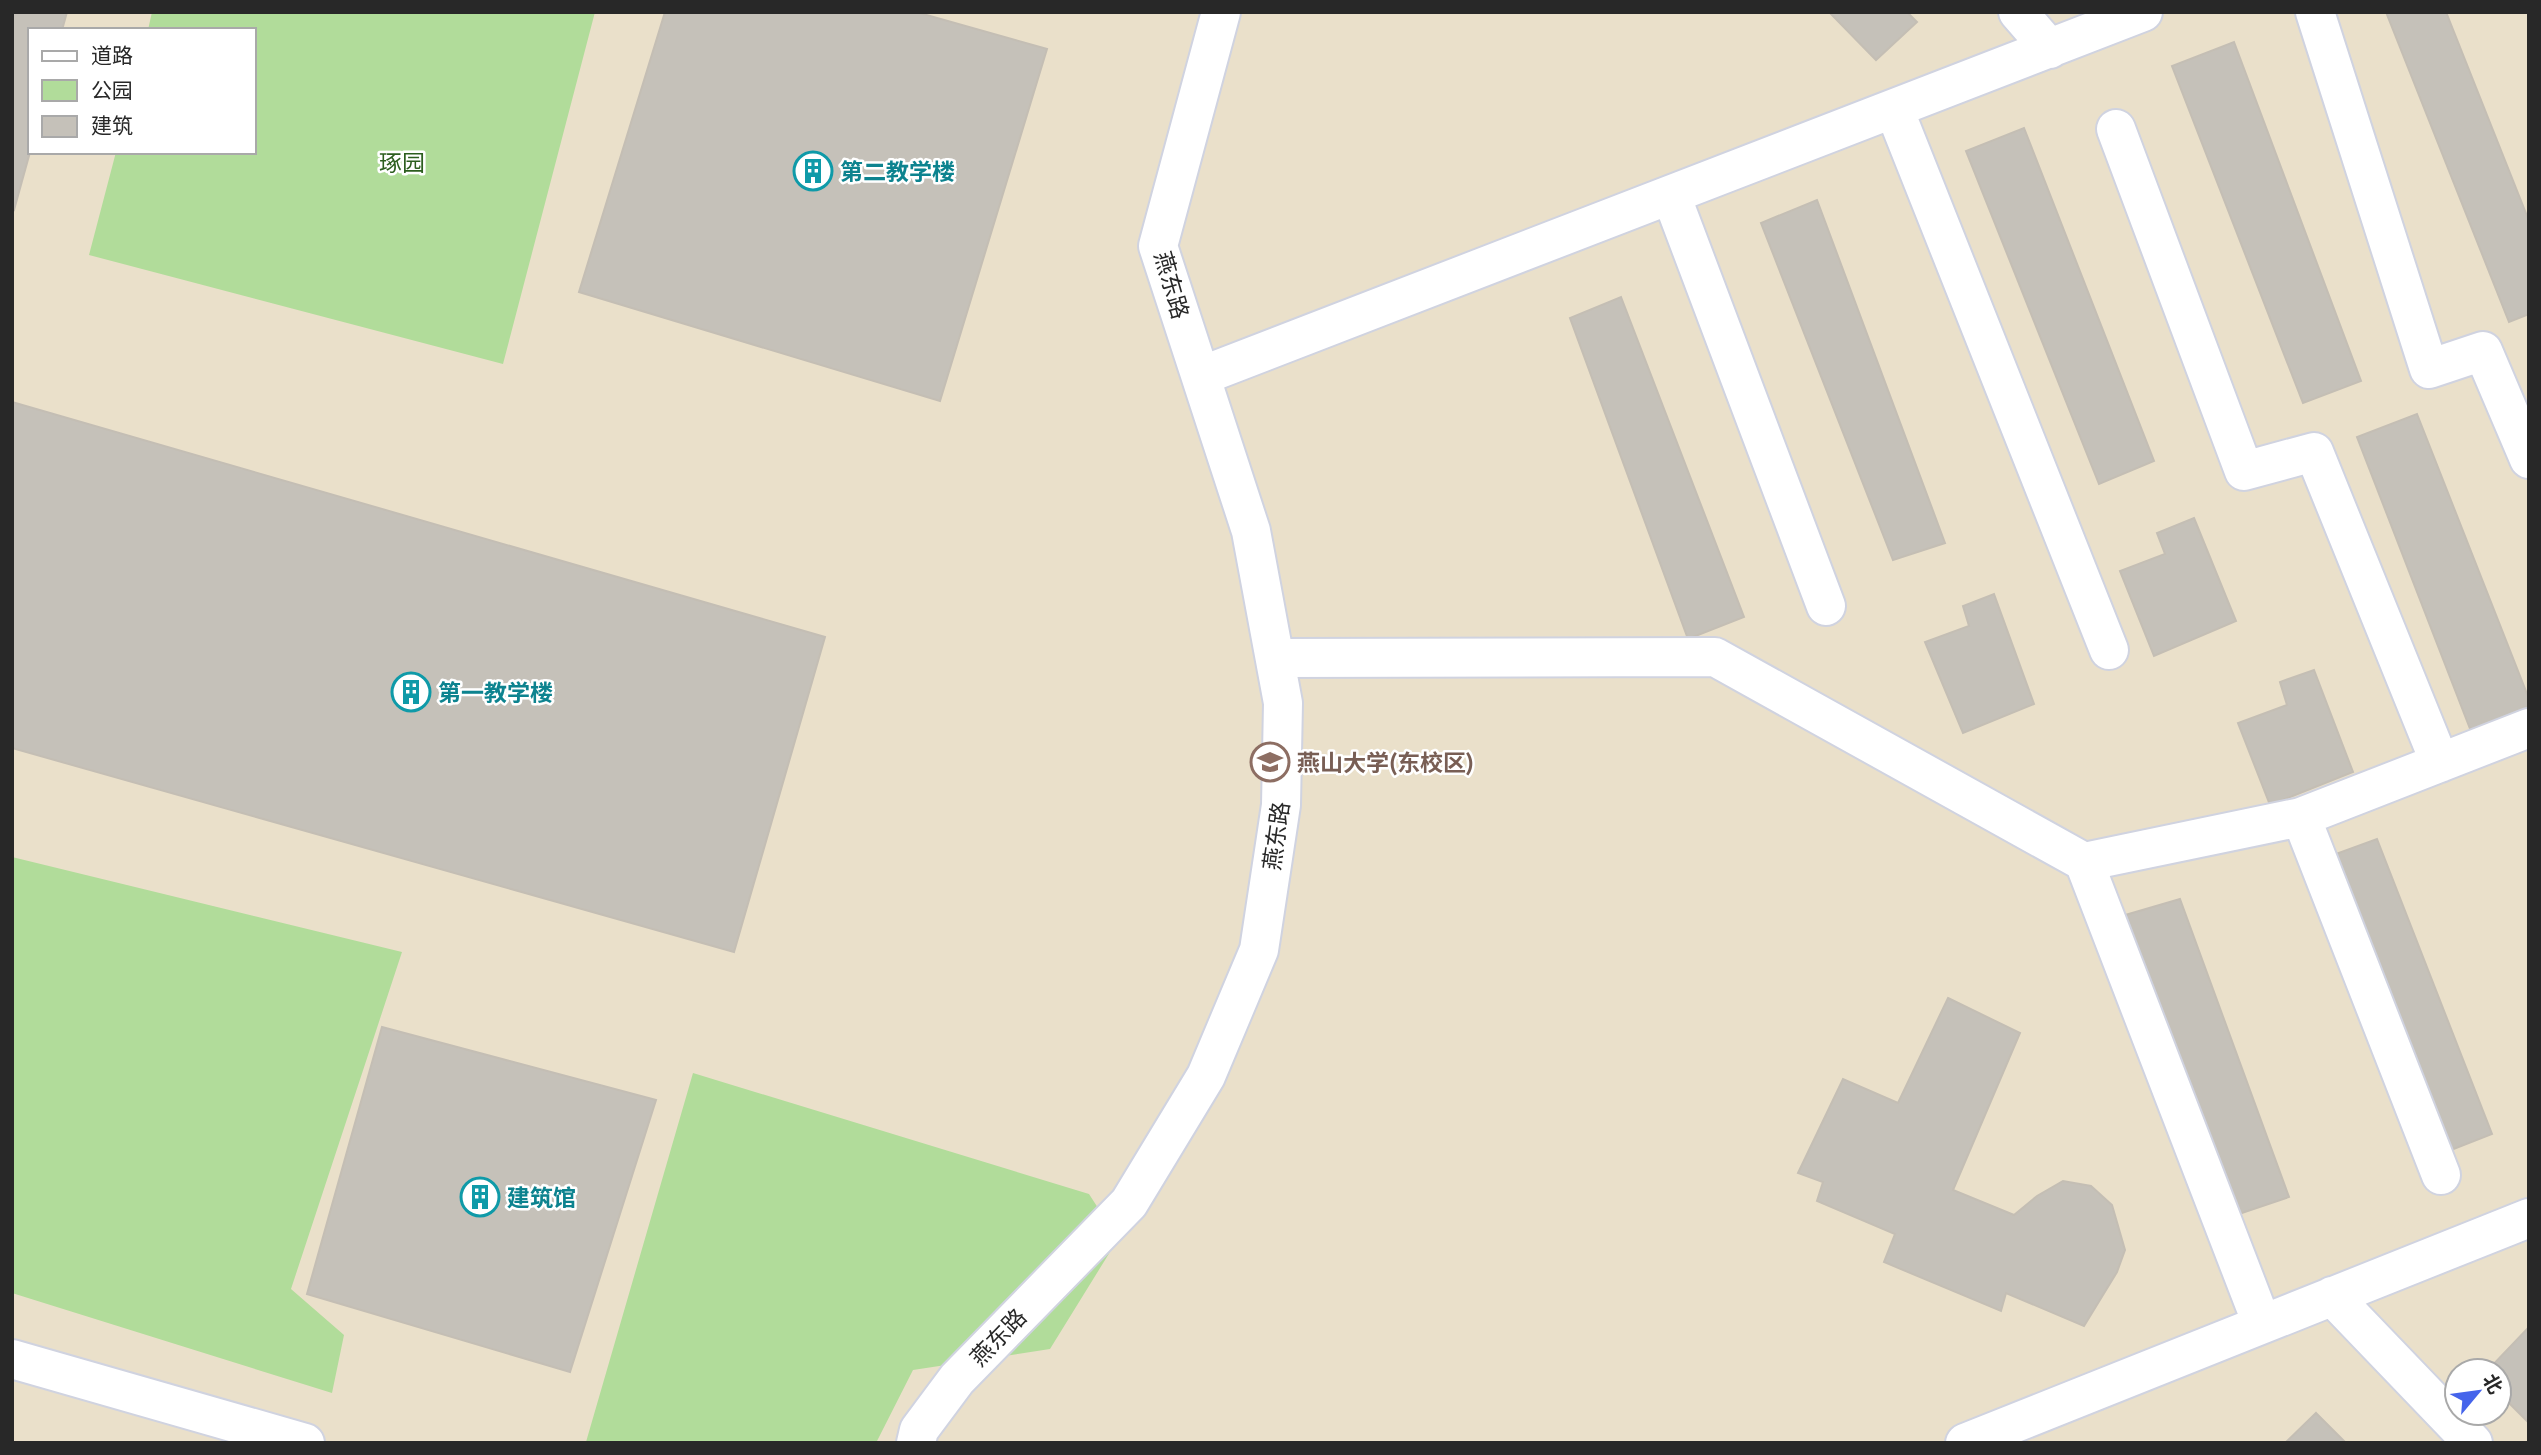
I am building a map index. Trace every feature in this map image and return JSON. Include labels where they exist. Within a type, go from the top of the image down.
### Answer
[{"type":"street","name":"燕东路","points":[[916,1443],[919,1430],[957,1379],[1129,1203],[1206,1076],[1259,950],[1281,805],[1283,703],[1251,531],[1158,246],[1221,12]]},
{"type":"street","points":[[2018,12],[2050,48]]},
{"type":"street","points":[[1201,376],[2143,12]]},
{"type":"street","points":[[2315,12],[2429,369],[2483,351],[2529,459]]},
{"type":"street","points":[[1894,109],[2109,650]]},
{"type":"street","points":[[2116,129],[2244,471],[2314,452],[2440,763]]},
{"type":"street","points":[[1671,195],[1826,606]]},
{"type":"street","points":[[1275,658],[1716,657],[2084,862],[2262,1324]]},
{"type":"street","points":[[2084,862],[2301,817],[2529,728]]},
{"type":"street","points":[[2301,817],[2441,1175]]},
{"type":"street","points":[[1965,1443],[2529,1218]]},
{"type":"street","points":[[2332,1296],[2473,1443]]},
{"type":"street","points":[[12,1359],[305,1443]]},
{"type":"shaded area","name":"燕山大学(东校区)","points":[[12,12],[2529,12],[2529,1443],[12,1443]]},
{"type":"green space","name":"琢园","points":[[152,12],[595,12],[503,364],[89,255],[115,154],[256,154],[256,28],[148,28]]},
{"type":"green space","points":[[12,857],[402,952],[291,1289],[344,1335],[332,1393],[12,1293]]},
{"type":"green space","points":[[693,1073],[1089,1194],[1118,1239],[1050,1349],[913,1370],[876,1443],[586,1442]]},
{"type":"building","points":[[12,12],[67,12],[63,28],[28,28],[29,154],[14,210]]},
{"type":"building","name":"第二教学楼","points":[[665,12],[916,12],[1047,49],[940,401],[579,292]]},
{"type":"building","points":[[1829,12],[1907,12],[1917,22],[1876,60]]},
{"type":"building","points":[[2386,12],[2446,12],[2529,221],[2529,314],[2509,322]]},
{"type":"building","points":[[2234,42],[2361,381],[2303,403],[2172,66]]},
{"type":"building","points":[[2024,128],[2154,461],[2099,484],[1966,151]]},
{"type":"building","points":[[1817,200],[1945,543],[1893,560],[1761,223]]},
{"type":"building","points":[[1621,297],[1744,617],[1688,639],[1570,318]]},
{"type":"building","name":"第一教学楼","points":[[12,402],[825,637],[734,952],[12,748]]},
{"type":"building","points":[[2417,414],[2529,699],[2529,718],[2474,739],[2357,437]]},
{"type":"building","points":[[2194,518],[2236,621],[2154,656],[2120,571],[2165,554],[2157,533]]},
{"type":"building","points":[[1994,594],[2034,704],[1963,733],[1925,642],[1969,626],[1963,606]]},
{"type":"building","points":[[2314,670],[2353,772],[2270,805],[2238,723],[2287,705],[2280,682]]},
{"type":"building","points":[[2377,839],[2492,1134],[2441,1154],[2322,859]]},
{"type":"building","points":[[2180,899],[2289,1197],[2236,1215],[2122,916]]},
{"type":"building","points":[[1948,998],[2020,1033],[1953,1190],[2014,1215],[2037,1196],[2063,1181],[2091,1186],[2112,1205],[2125,1250],[2117,1272],[2084,1326],[2006,1293],[2001,1311],[1884,1262],[1895,1234],[1817,1201],[1823,1182],[1798,1173],[1843,1079],[1898,1103]]},
{"type":"building","name":"建筑馆","points":[[382,1027],[656,1100],[570,1372],[307,1294]]},
{"type":"building","points":[[2529,1327],[2529,1423],[2513,1407],[2513,1357],[2500,1357]]},
{"type":"building","points":[[2316,1413],[2346,1443],[2285,1443]]},
{"type":"place","name":"第二教学楼","points":[[813,171]]},
{"type":"place","name":"第一教学楼","points":[[411,692]]},
{"type":"place","name":"燕山大学(东校区)","points":[[1270,762]]},
{"type":"place","name":"建筑馆","points":[[480,1197]]}]
